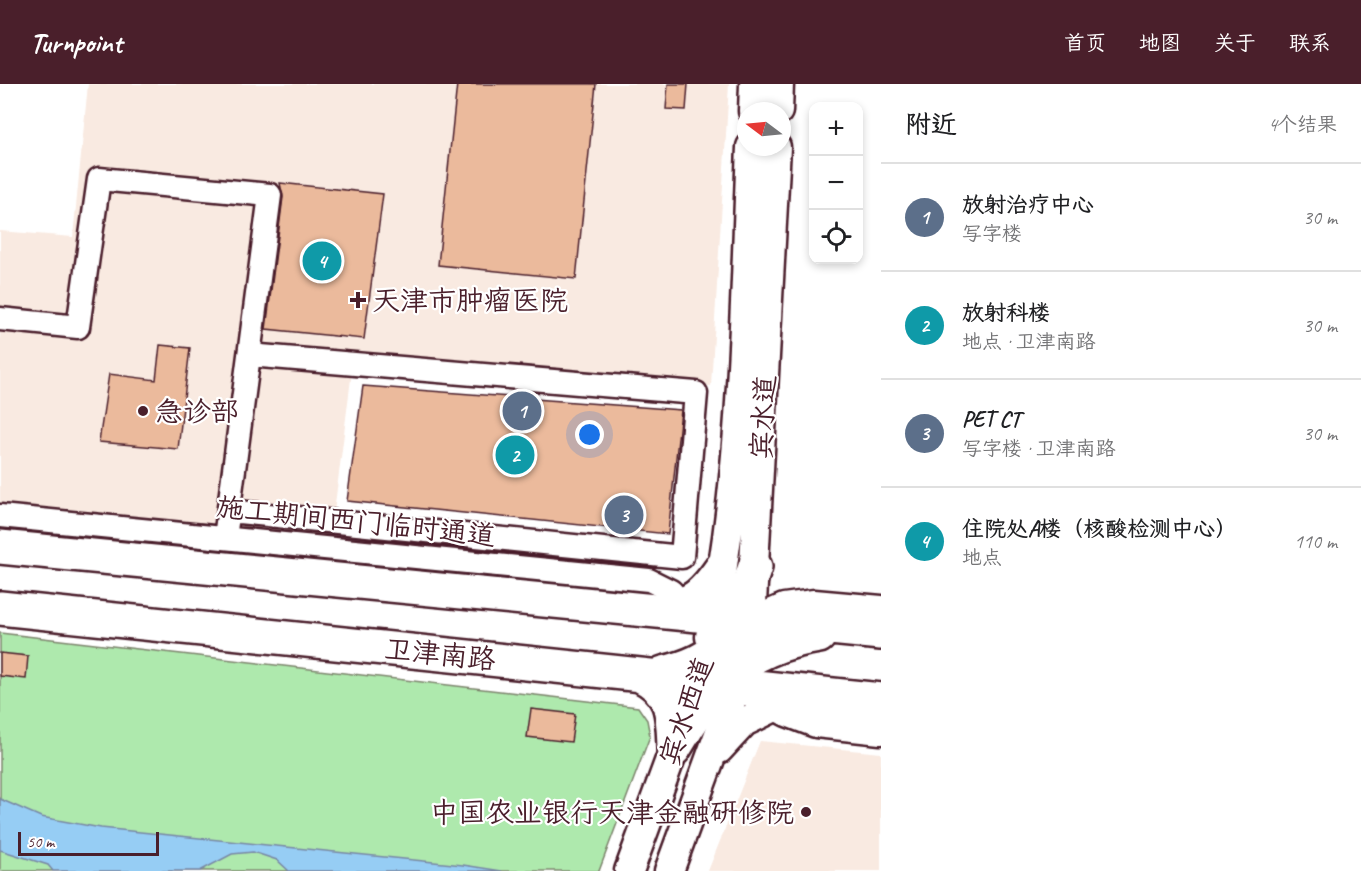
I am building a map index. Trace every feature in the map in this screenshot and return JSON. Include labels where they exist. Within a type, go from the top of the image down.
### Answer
[{"type":"highway","points":[[0,547],[867,632]]},
{"type":"highway","points":[[674,749],[718,678],[722,646],[715,616],[741,562]]},
{"type":"highway","name":"卫津南路","points":[[0,608],[640,675],[718,678],[881,700]]},
{"type":"highway","points":[[718,678],[786,644],[867,632]]},
{"type":"highway","points":[[640,675],[658,685],[667,699],[673,721],[674,749]]},
{"type":"main road","points":[[753,102],[754,84]]},
{"type":"main road","points":[[778,102],[779,84]]},
{"type":"main road","name":"宾水道","points":[[741,562],[741,385],[751,156]]},
{"type":"main road","name":"宾水道","points":[[741,562],[775,156]]},
{"type":"main road","points":[[741,562],[699,593],[715,616],[814,603],[881,610]]},
{"type":"main road","points":[[648,610],[683,627],[699,645],[718,678],[774,706],[816,723],[881,730]]},
{"type":"main road","name":"宾水西道","points":[[669,871],[708,766],[718,678]]},
{"type":"main road","points":[[708,766],[731,734],[744,722],[774,706],[818,693]]},
{"type":"main road","name":"宾水西道","points":[[629,871],[674,749]]},
{"type":"lane","points":[[0,319],[78,327],[99,179],[270,195],[225,538]]},
{"type":"lane","points":[[229,511],[682,557],[696,393],[249,355]]},
{"type":"lane","name":"施工期间西门临时通道","points":[[0,516],[649,580],[715,616]]},
{"type":"shaded area","name":"天津市肿瘤医院","points":[[88,84],[729,84],[711,386],[353,363],[331,536],[0,506],[0,231],[73,237]]},
{"type":"shaded area","name":"中国农业银行天津金融研修院","points":[[760,741],[881,753],[881,871],[708,871]]},
{"type":"green space","points":[[0,633],[638,707],[647,720],[650,736],[599,871],[0,871]]},
{"type":"water","points":[[0,799],[41,817],[101,828],[463,865],[502,871],[289,871],[277,860],[253,852],[232,854],[200,871],[53,871],[48,865],[0,850]]},
{"type":"building","points":[[457,84],[596,84],[576,279],[438,265]]},
{"type":"building","points":[[668,84],[688,84],[686,110],[666,109]]},
{"type":"building","points":[[280,183],[383,194],[364,339],[266,329],[283,197]]},
{"type":"building","name":"急诊部","points":[[160,345],[190,348],[178,449],[99,442],[109,374],[156,380]]},
{"type":"building","points":[[363,386],[681,410],[668,534],[347,501]]},
{"type":"building","points":[[0,653],[28,656],[26,679],[0,676]]},
{"type":"building","points":[[531,709],[575,714],[571,742],[527,737]]},
{"type":"place","name":"住院处A楼（核酸检测中心）","points":[[322,261]]},
{"type":"place","name":"天津市肿瘤医院","points":[[358,300]]},
{"type":"place","name":"急诊部","points":[[143,411]]},
{"type":"place","name":"放射治疗中心","points":[[522,411]]},
{"type":"place","name":"放射科楼","points":[[515,455]]},
{"type":"place","name":"PET CT","points":[[624,515]]},
{"type":"place","name":"中国农业银行天津金融研修院","points":[[806,812]]}]
